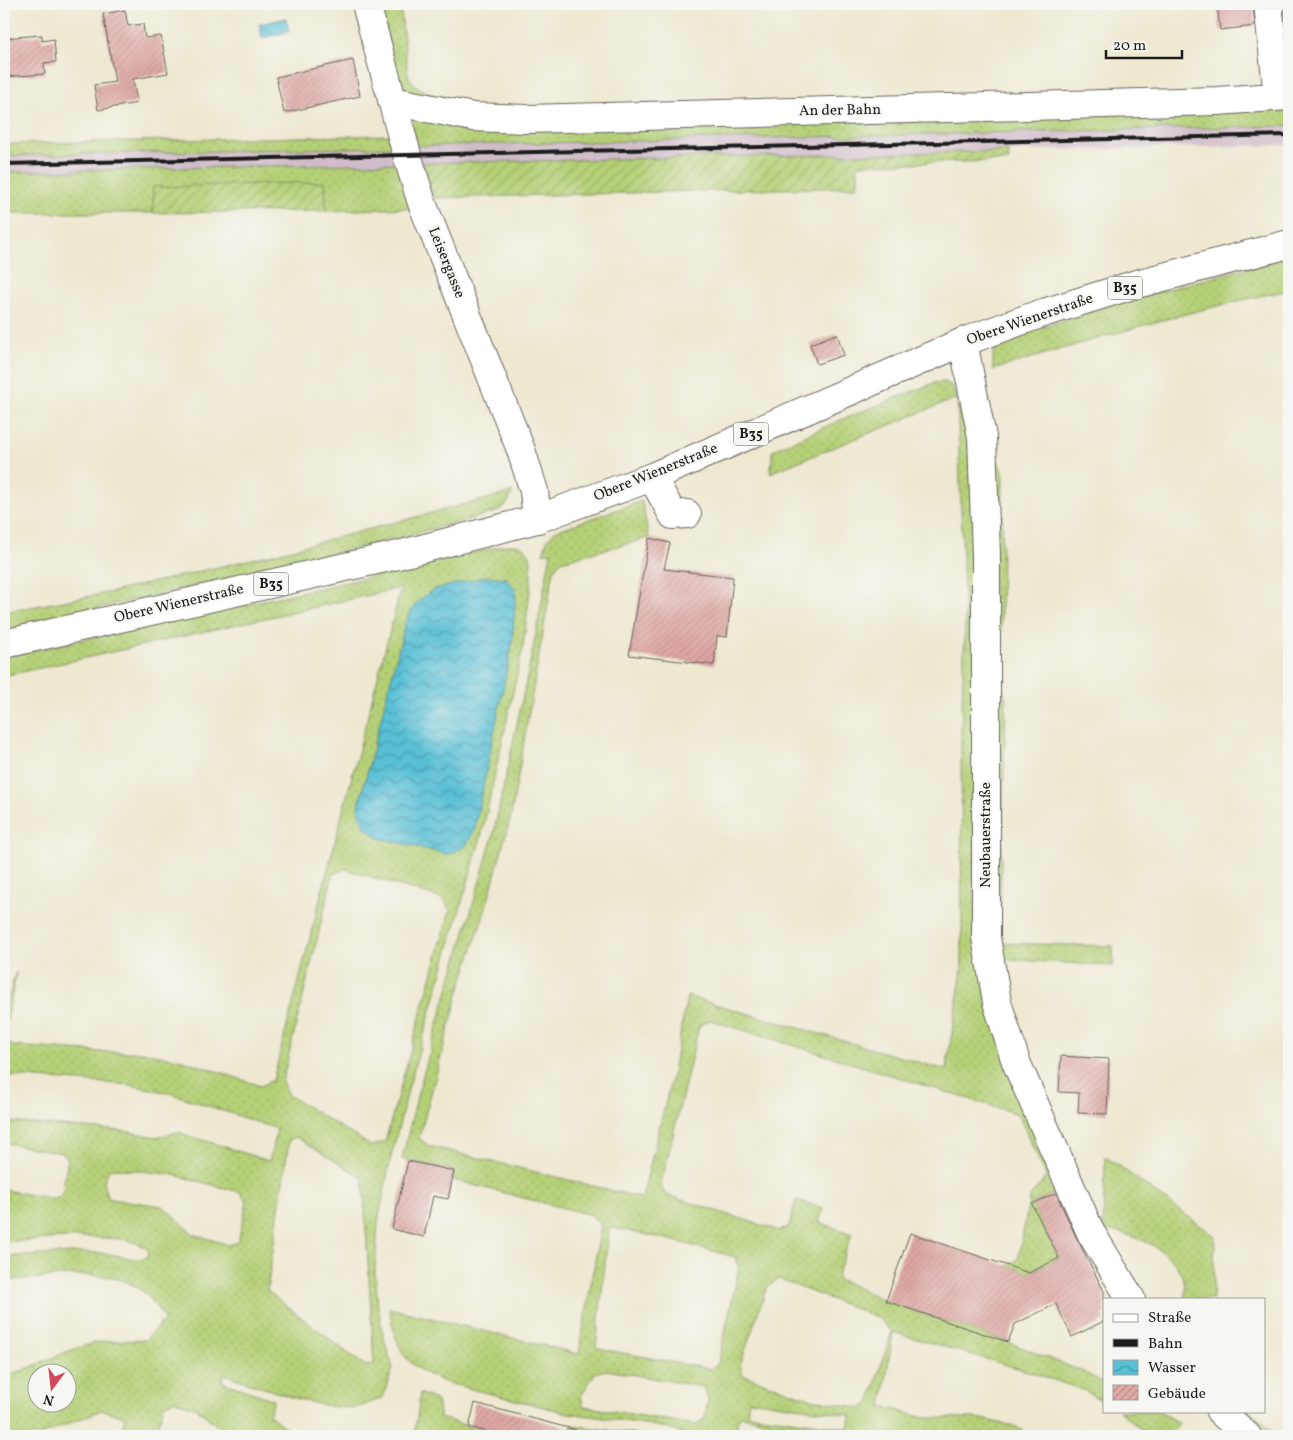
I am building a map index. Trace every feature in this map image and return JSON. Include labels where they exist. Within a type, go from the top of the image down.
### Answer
[{"type":"street","name":"Leisergasse","points":[[366,4],[422,203],[521,450],[534,491],[537,519]]},
{"type":"street","points":[[1268,4],[1284,96]]},
{"type":"street","name":"An der Bahn","points":[[392,101],[473,117],[526,119],[1217,101],[1284,96]]},
{"type":"street","name":"Obere Wienerstraße","points":[[4,644],[394,556],[537,519],[652,477],[963,342],[1133,285],[1289,244]]},
{"type":"street","name":"Neubauerstraße","points":[[963,342],[982,437],[986,556],[986,937],[997,1002],[1016,1062],[1091,1233],[1131,1298]]},
{"type":"street","points":[[652,477],[673,515],[687,514]]},
{"type":"street","points":[[1221,1412],[1246,1436]]},
{"type":"shaded area","points":[[1289,126],[1289,145],[4,172],[4,156]]},
{"type":"green space","points":[[400,4],[408,75],[412,82],[425,91],[441,97],[466,102],[416,97],[406,91],[400,82],[392,57],[382,11]]},
{"type":"green space","points":[[1289,103],[1289,126],[417,146],[412,123],[418,116]]},
{"type":"green space","points":[[389,135],[393,147],[4,156],[4,144]]},
{"type":"green space","points":[[1008,151],[1009,161],[858,164],[858,187],[434,198],[422,163]]},
{"type":"green space","points":[[397,163],[412,208],[326,211],[325,183],[153,188],[153,213],[4,213],[4,172]]},
{"type":"green space","points":[[325,182],[326,211],[153,213],[153,187]]},
{"type":"green space","points":[[1289,257],[1289,290],[1177,316],[993,370],[993,353],[996,347],[1040,328],[1135,298]]},
{"type":"green space","points":[[945,382],[952,386],[956,398],[770,473],[773,450],[838,421],[934,383]]},
{"type":"green space","points":[[957,403],[968,438],[976,557],[975,918],[1060,1190],[1032,1204],[1059,1258],[1029,1273],[1007,1266],[1018,1259],[1030,1197],[1046,1177],[1018,1114],[710,1020],[699,1026],[661,1185],[666,1195],[780,1231],[789,1226],[796,1200],[824,1208],[819,1222],[852,1234],[836,1278],[886,1301],[1008,1342],[1081,1371],[1103,1382],[1103,1401],[1083,1390],[1024,1370],[893,1332],[882,1406],[924,1418],[977,1418],[1010,1425],[1035,1436],[834,1436],[742,1416],[737,1421],[737,1436],[696,1436],[652,1425],[568,1413],[447,1383],[413,1365],[403,1354],[395,1336],[389,1308],[579,1354],[601,1225],[591,1215],[453,1180],[454,1171],[402,1159],[419,1089],[493,836],[533,649],[551,552],[543,554],[547,540],[555,531],[642,501],[649,538],[561,561],[554,569],[511,816],[485,911],[459,991],[419,1138],[429,1146],[642,1198],[673,1072],[687,996],[946,1070],[962,970],[961,735],[965,620]],"holes":[[[609,1227],[671,1240],[735,1257],[739,1268],[718,1364],[710,1369],[596,1348]],[[778,1279],[877,1317],[892,1332],[869,1403],[862,1408],[812,1399],[743,1375],[740,1365],[767,1287]],[[606,1370],[703,1387],[708,1397],[705,1418],[696,1425],[583,1406],[581,1396],[595,1373]],[[749,1400],[850,1415],[848,1428],[747,1414]]]},
{"type":"green space","points":[[993,455],[1003,470],[1000,682],[1006,698],[999,943],[1113,946],[1113,966],[1000,959],[995,936]]},
{"type":"green space","points":[[513,492],[507,504],[496,512],[390,540],[4,630],[4,612],[112,592],[269,555]]},
{"type":"green space","points":[[506,545],[518,545],[525,548],[531,560],[531,583],[523,647],[482,833],[409,1086],[391,1157],[378,1222],[375,1272],[378,1307],[384,1339],[393,1368],[383,1397],[362,1406],[348,1408],[332,1406],[293,1398],[224,1374],[222,1382],[274,1400],[269,1415],[289,1430],[310,1436],[230,1436],[196,1408],[174,1400],[164,1405],[155,1436],[120,1436],[125,1417],[102,1410],[38,1436],[4,1436],[4,1376],[28,1368],[28,1412],[78,1412],[78,1362],[42,1362],[94,1343],[145,1340],[165,1319],[149,1297],[135,1286],[118,1279],[80,1275],[4,1280],[4,1256],[96,1253],[136,1259],[146,1257],[149,1254],[147,1248],[129,1240],[109,1238],[79,1237],[4,1242],[4,1190],[55,1199],[62,1195],[68,1158],[62,1153],[4,1143],[4,1117],[8,1122],[124,1131],[156,1137],[178,1132],[269,1161],[277,1129],[170,1093],[130,1085],[11,1076],[4,1081],[4,1037],[12,1046],[101,1052],[142,1052],[183,1060],[261,1086],[273,1080],[401,588],[4,676],[4,657],[397,571]],"holes":[[[345,869],[443,899],[450,910],[385,1142],[371,1146],[288,1095],[282,1082],[333,874]],[[296,1137],[363,1178],[374,1364],[365,1366],[267,1291],[289,1140]],[[111,1168],[170,1174],[240,1192],[247,1202],[238,1241],[229,1245],[193,1234],[163,1206],[110,1199],[104,1184]]]},
{"type":"green space","points":[[16,972],[4,1037],[4,1014]]},
{"type":"green space","points":[[1105,1156],[1215,1236],[1213,1298],[1185,1298],[1185,1284],[1178,1268],[1161,1251],[1138,1239],[1103,1230]]},
{"type":"green space","points":[[420,1393],[437,1401],[440,1418],[503,1436],[413,1436]]},
{"type":"green space","points":[[1120,1412],[1160,1412],[1179,1423],[1170,1436],[1149,1436]]},
{"type":"green space","points":[[1238,1412],[1252,1412],[1277,1436],[1263,1436]]},
{"type":"green space","points":[[572,1425],[650,1436],[569,1436]]},
{"type":"water","points":[[286,18],[289,32],[262,38],[259,24]]},
{"type":"water","points":[[487,576],[506,578],[516,591],[512,645],[474,831],[465,847],[447,854],[379,838],[364,826],[358,808],[406,620],[415,604],[432,590]]},
{"type":"building","points":[[1217,4],[1253,4],[1255,26],[1220,30]]},
{"type":"building","points":[[1284,4],[1289,4],[1289,21],[1286,22]]},
{"type":"building","points":[[125,10],[128,26],[143,24],[145,38],[161,36],[168,73],[133,79],[137,103],[98,110],[94,85],[115,82],[103,14]]},
{"type":"building","points":[[42,35],[42,41],[54,39],[56,62],[44,63],[45,74],[4,77],[4,38]]},
{"type":"building","points":[[353,60],[360,96],[284,113],[276,77]]},
{"type":"building","points":[[837,334],[844,355],[817,364],[810,344]]},
{"type":"building","points":[[649,538],[670,543],[664,569],[733,577],[727,637],[717,636],[714,665],[629,655]]},
{"type":"building","points":[[1061,1056],[1109,1059],[1107,1114],[1078,1113],[1079,1093],[1059,1092]]},
{"type":"building","points":[[408,1161],[454,1171],[448,1199],[433,1196],[424,1237],[392,1229]]},
{"type":"building","points":[[1056,1193],[1104,1291],[1103,1322],[1072,1337],[1056,1304],[1015,1324],[1008,1342],[886,1301],[910,1233],[1029,1273],[1059,1258],[1032,1204]]},
{"type":"building","points":[[475,1403],[576,1430],[575,1436],[503,1436],[469,1427]]},
{"type":"railway","points":[[4,164],[1289,135]]}]
